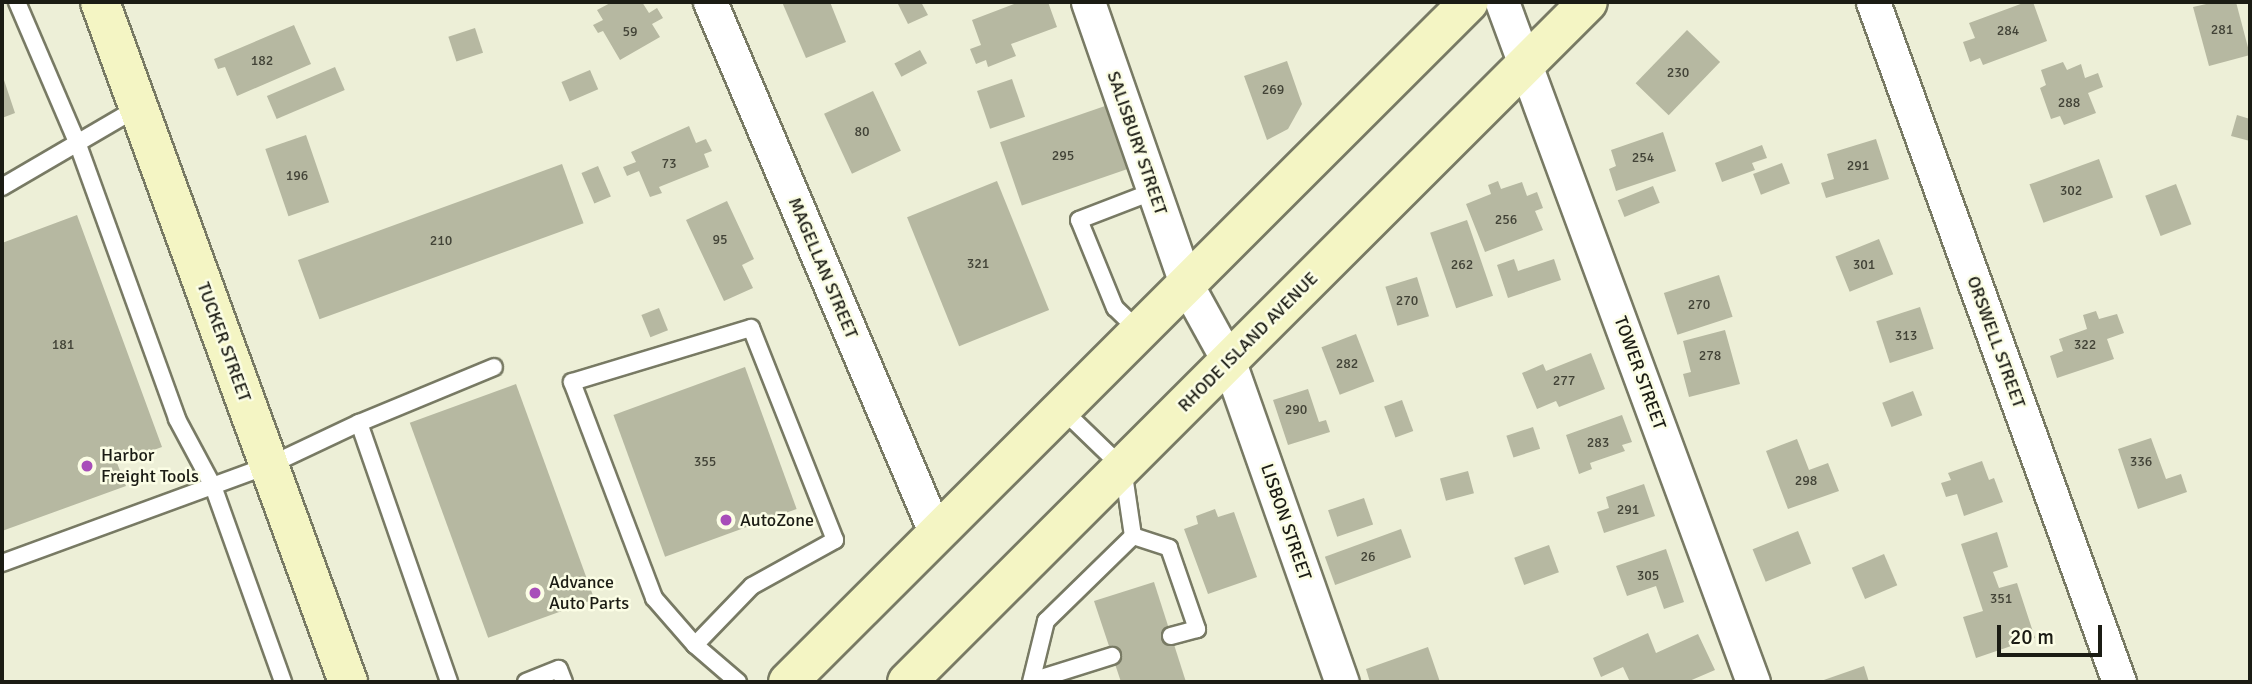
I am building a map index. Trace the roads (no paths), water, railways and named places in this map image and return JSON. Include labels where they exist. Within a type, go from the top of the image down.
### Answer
[{"type":"main road","name":"TUCKER STREET","points":[[100,2],[348,682]]},
{"type":"main road","points":[[788,682],[1469,2]]},
{"type":"main road","name":"RHODE ISLAND AVENUE","points":[[907,682],[1588,2]]},
{"type":"street","name":"MAGELLAN STREET","points":[[710,2],[936,534]]},
{"type":"street","name":"SALISBURY STREET","points":[[1088,2],[1186,285],[1229,362]]},
{"type":"street","name":"TOWER STREET","points":[[1502,2],[1753,682]]},
{"type":"street","name":"ORSWELL STREET","points":[[1873,2],[2119,682]]},
{"type":"street","name":"LISBON STREET","points":[[1229,362],[1342,682]]},
{"type":"lane","points":[[17,2],[77,142],[177,419],[213,486],[283,682]]},
{"type":"lane","points":[[2,187],[139,107]]},
{"type":"lane","points":[[1139,331],[1115,308],[1079,220],[1154,191]]},
{"type":"lane","points":[[695,645],[752,586],[835,540],[751,328],[572,382],[654,598],[695,645],[738,682]]},
{"type":"lane","points":[[2,563],[270,465],[359,423],[494,367]]},
{"type":"lane","points":[[1062,409],[1123,468],[1133,536]]},
{"type":"lane","points":[[359,423],[449,682]]},
{"type":"lane","points":[[1133,536],[1169,548],[1197,629],[1171,636]]},
{"type":"lane","points":[[1032,682],[1046,621],[1133,536]]},
{"type":"lane","points":[[1032,682],[1112,656]]},
{"type":"lane","points":[[526,682],[559,669],[564,682]]},
{"type":"place","name":"Harbor Freight Tools","points":[[87,466]]},
{"type":"place","name":"AutoZone","points":[[726,520]]},
{"type":"place","name":"Advance Auto Parts","points":[[535,593]]}]
